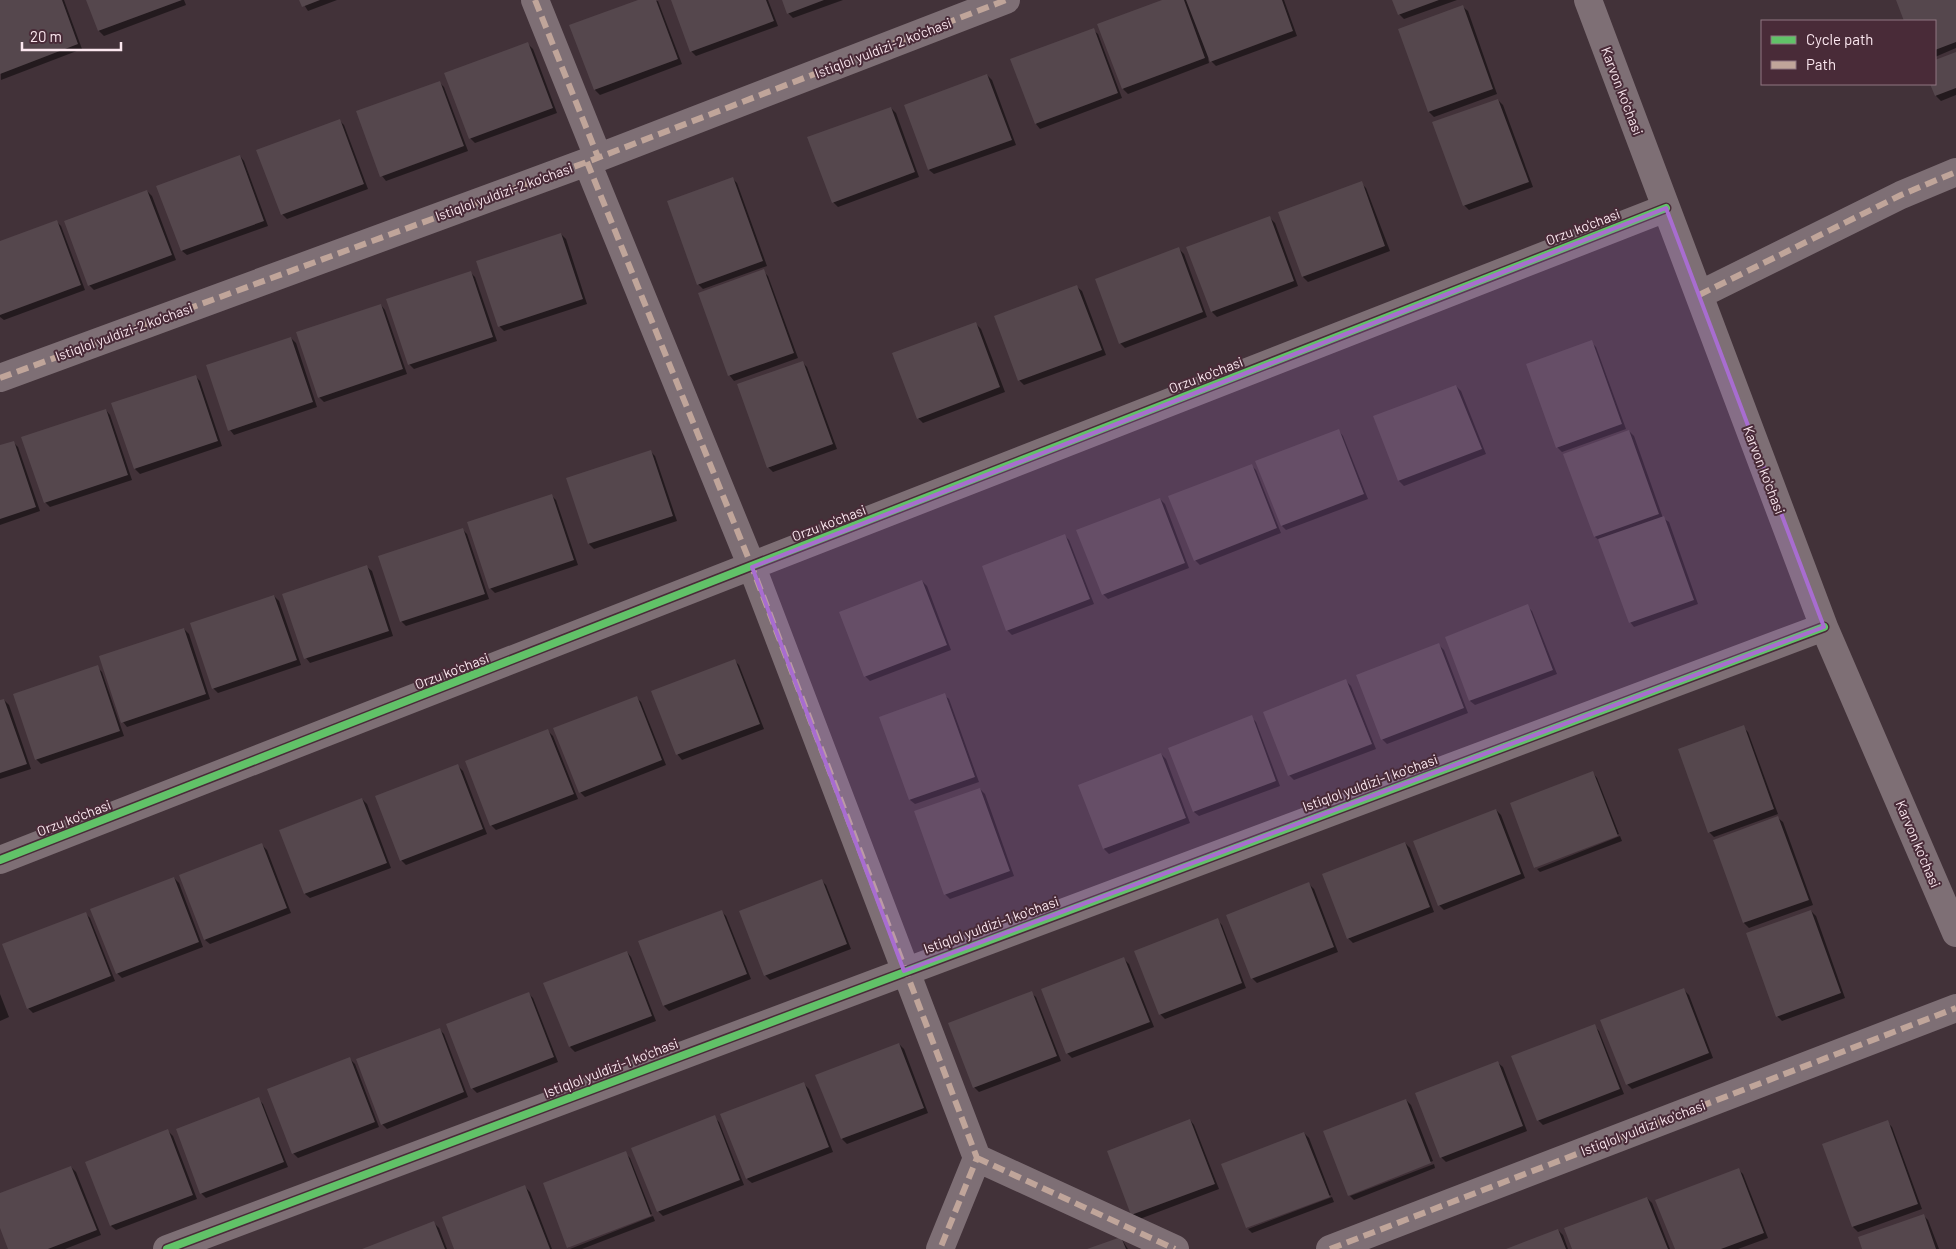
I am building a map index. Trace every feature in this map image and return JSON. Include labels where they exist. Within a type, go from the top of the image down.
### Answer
[{"type":"street","points":[[535,0],[593,159],[752,567],[904,971],[977,1158],[940,1249]]},
{"type":"street","name":"Istiqlol yuldizi-2 ko'chasi","points":[[0,378],[593,159],[1006,0]]},
{"type":"street","name":"Karvon ko'chasi","points":[[1588,0],[1824,628],[1956,933]]},
{"type":"street","points":[[1699,296],[1900,195],[1956,172]]},
{"type":"street","name":"Orzu ko'chasi","points":[[0,860],[1666,208]]},
{"type":"street","name":"Istiqlol yuldizi-1 ko'chasi","points":[[167,1249],[904,971],[1824,628]]},
{"type":"street","name":"Istiqlol yuldizi ko'chasi","points":[[1330,1249],[1956,1008]]},
{"type":"street","points":[[977,1158],[1175,1249]]},
{"type":"highlighted area","points":[[1666,208],[1824,627],[904,971],[752,567]]},
{"type":"building","points":[[0,0],[62,0],[78,44],[0,74]]},
{"type":"building","points":[[86,0],[182,0],[98,31]]},
{"type":"building","points":[[299,0],[320,0],[302,7]]},
{"type":"building","points":[[638,0],[656,0],[678,59],[594,90],[569,25]]},
{"type":"building","points":[[671,0],[766,0],[774,21],[690,52]]},
{"type":"building","points":[[782,0],[824,0],[787,14]]},
{"type":"building","points":[[1162,0],[1184,0],[1205,58],[1122,89],[1097,24]]},
{"type":"building","points":[[1186,0],[1282,0],[1293,31],[1210,62]]},
{"type":"building","points":[[1392,0],[1439,0],[1398,15]]},
{"type":"building","points":[[1896,0],[1956,0],[1956,42],[1936,50],[1936,20],[1904,20]]},
{"type":"building","points":[[1463,5],[1493,89],[1428,112],[1398,29]]},
{"type":"building","points":[[1094,28],[1118,93],[1035,124],[1010,59]]},
{"type":"building","points":[[528,42],[553,108],[469,139],[444,73]]},
{"type":"building","points":[[1956,52],[1956,88],[1935,96],[1930,85],[1936,85],[1936,60]]},
{"type":"building","points":[[987,74],[1012,140],[928,170],[904,105]]},
{"type":"building","points":[[440,81],[464,146],[380,177],[356,111]]},
{"type":"building","points":[[1498,99],[1529,182],[1463,206],[1432,122]]},
{"type":"building","points":[[891,107],[915,172],[832,203],[807,137]]},
{"type":"building","points":[[340,119],[364,184],[281,215],[256,150]]},
{"type":"building","points":[[240,155],[264,221],[181,251],[156,186]]},
{"type":"building","points":[[733,177],[763,261],[697,285],[667,201]]},
{"type":"building","points":[[1362,181],[1385,246],[1302,277],[1278,212]]},
{"type":"building","points":[[147,190],[172,255],[88,286],[64,221]]},
{"type":"building","points":[[1270,216],[1294,281],[1211,312],[1186,247]]},
{"type":"building","points":[[57,220],[81,285],[0,315],[0,241]]},
{"type":"building","points":[[561,233],[583,299],[498,327],[476,261]]},
{"type":"building","points":[[1179,247],[1203,312],[1119,344],[1095,279]]},
{"type":"building","points":[[764,269],[794,353],[728,376],[698,293]]},
{"type":"building","points":[[471,271],[493,337],[408,365],[386,299]]},
{"type":"building","points":[[1077,285],[1102,350],[1018,381],[994,316]]},
{"type":"building","points":[[381,304],[403,369],[318,398],[296,332]]},
{"type":"building","points":[[976,322],[1000,387],[917,419],[892,353]]},
{"type":"building","points":[[291,337],[313,402],[228,431],[206,365]]},
{"type":"building","points":[[1592,340],[1622,424],[1556,448],[1526,364]]},
{"type":"building","points":[[803,361],[833,444],[767,468],[737,384]]},
{"type":"building","points":[[196,375],[218,441],[134,469],[111,403]]},
{"type":"building","points":[[1456,385],[1482,449],[1398,481],[1373,416]]},
{"type":"building","points":[[106,409],[128,475],[44,503],[21,437]]},
{"type":"building","points":[[1339,429],[1364,494],[1281,526],[1255,461]]},
{"type":"building","points":[[1629,430],[1659,514],[1594,537],[1563,454]]},
{"type":"building","points":[[14,441],[36,507],[0,519],[0,445]]},
{"type":"building","points":[[651,450],[673,516],[588,544],[566,478]]},
{"type":"building","points":[[1252,464],[1277,528],[1194,561],[1168,496]]},
{"type":"building","points":[[552,494],[574,560],[489,589],[467,522]]},
{"type":"building","points":[[1160,498],[1185,563],[1102,595],[1076,530]]},
{"type":"building","points":[[1664,516],[1694,600],[1629,623],[1598,539]]},
{"type":"building","points":[[463,528],[485,594],[400,622],[378,556]]},
{"type":"building","points":[[1065,534],[1090,599],[1006,631],[982,566]]},
{"type":"building","points":[[367,565],[389,631],[304,659],[282,594]]},
{"type":"building","points":[[922,580],[947,645],[864,677],[839,612]]},
{"type":"building","points":[[274,595],[297,660],[212,689],[190,623]]},
{"type":"building","points":[[1528,604],[1553,670],[1469,701],[1445,637]]},
{"type":"building","points":[[184,628],[206,694],[121,723],[99,656]]},
{"type":"building","points":[[1439,643],[1464,708],[1381,740],[1356,675]]},
{"type":"building","points":[[735,659],[760,724],[676,755],[651,691]]},
{"type":"building","points":[[98,665],[120,731],[35,760],[13,694]]},
{"type":"building","points":[[1346,679],[1372,744],[1288,776],[1263,712]]},
{"type":"building","points":[[945,693],[975,777],[909,800],[879,717]]},
{"type":"building","points":[[637,696],[662,760],[579,793],[553,728]]},
{"type":"building","points":[[4,699],[27,764],[0,773],[0,700]]},
{"type":"building","points":[[1252,715],[1276,781],[1193,812],[1168,748]]},
{"type":"building","points":[[1744,725],[1774,809],[1708,833],[1678,749]]},
{"type":"building","points":[[548,729],[574,794],[490,826],[465,761]]},
{"type":"building","points":[[1161,753],[1186,818],[1103,849],[1078,785]]},
{"type":"building","points":[[458,764],[483,829],[400,861],[375,796]]},
{"type":"building","points":[[1593,771],[1618,836],[1534,868],[1510,803]]},
{"type":"building","points":[[980,788],[1010,871],[944,895],[914,811]]},
{"type":"building","points":[[362,798],[387,863],[304,894],[279,830]]},
{"type":"building","points":[[1496,809],[1521,874],[1438,906],[1413,841]]},
{"type":"building","points":[[1778,816],[1809,900],[1743,923],[1713,840]]},
{"type":"building","points":[[1405,842],[1430,907],[1347,939],[1322,874]]},
{"type":"building","points":[[262,843],[287,908],[204,940],[179,875]]},
{"type":"building","points":[[174,877],[199,942],[116,974],[90,909]]},
{"type":"building","points":[[822,879],[847,944],[764,976],[739,911]]},
{"type":"building","points":[[1309,882],[1334,947],[1251,979],[1226,915]]},
{"type":"building","points":[[722,910],[747,974],[663,1006],[638,941]]},
{"type":"building","points":[[1811,910],[1841,993],[1776,1017],[1746,933]]},
{"type":"building","points":[[86,912],[111,976],[27,1009],[2,944]]},
{"type":"building","points":[[1218,918],[1242,983],[1159,1015],[1134,951]]},
{"type":"building","points":[[627,951],[652,1016],[569,1047],[543,983]]},
{"type":"building","points":[[1124,957],[1150,1022],[1066,1054],[1041,989]]},
{"type":"building","points":[[1684,988],[1709,1053],[1626,1085],[1600,1020]]},
{"type":"building","points":[[1032,991],[1057,1056],[973,1088],[948,1023]]},
{"type":"building","points":[[529,992],[554,1057],[471,1089],[446,1024]]},
{"type":"building","points":[[1595,1024],[1620,1089],[1537,1121],[1511,1056]]},
{"type":"building","points":[[440,1028],[464,1092],[381,1125],[356,1059]]},
{"type":"building","points":[[899,1043],[924,1108],[841,1139],[815,1075]]},
{"type":"building","points":[[350,1057],[375,1122],[292,1154],[267,1089]]},
{"type":"building","points":[[1498,1061],[1523,1126],[1440,1158],[1415,1093]]},
{"type":"building","points":[[804,1082],[829,1147],[746,1179],[720,1114]]},
{"type":"building","points":[[259,1097],[284,1162],[200,1194],[176,1129]]},
{"type":"building","points":[[1406,1099],[1431,1163],[1348,1196],[1323,1131]]},
{"type":"building","points":[[715,1115],[740,1180],[657,1212],[631,1148]]},
{"type":"building","points":[[1190,1119],[1215,1184],[1131,1215],[1107,1151]]},
{"type":"building","points":[[1888,1120],[1918,1204],[1852,1227],[1822,1144]]},
{"type":"building","points":[[168,1129],[193,1195],[110,1226],[85,1162]]},
{"type":"building","points":[[1304,1132],[1330,1197],[1246,1228],[1221,1164]]},
{"type":"building","points":[[626,1151],[651,1216],[567,1248],[543,1183]]},
{"type":"building","points":[[71,1166],[97,1230],[48,1249],[8,1249],[0,1228],[0,1193]]},
{"type":"building","points":[[1739,1168],[1764,1233],[1721,1249],[1675,1249],[1655,1200]]},
{"type":"building","points":[[525,1185],[550,1249],[454,1249],[442,1217]]},
{"type":"building","points":[[1647,1197],[1668,1249],[1572,1249],[1564,1228]]},
{"type":"building","points":[[1924,1214],[1936,1249],[1862,1249],[1858,1237]]},
{"type":"building","points":[[434,1221],[445,1249],[362,1249]]},
{"type":"building","points":[[1558,1229],[1566,1249],[1506,1249]]},
{"type":"building","points":[[1121,1237],[1126,1249],[1087,1249]]},
{"type":"marked path","points":[[535,0],[598,157]]},
{"type":"marked path","points":[[0,378],[587,162],[1006,0]]},
{"type":"marked path","points":[[587,162],[752,567],[977,1158],[940,1249]]},
{"type":"marked path","points":[[1699,295],[1901,195],[1956,172]]},
{"type":"marked path","points":[[1330,1249],[1956,1008]]},
{"type":"marked path","points":[[977,1158],[1175,1249]]},
{"type":"cycle path","points":[[0,860],[1666,208]]},
{"type":"cycle path","points":[[167,1249],[1824,627]]}]
